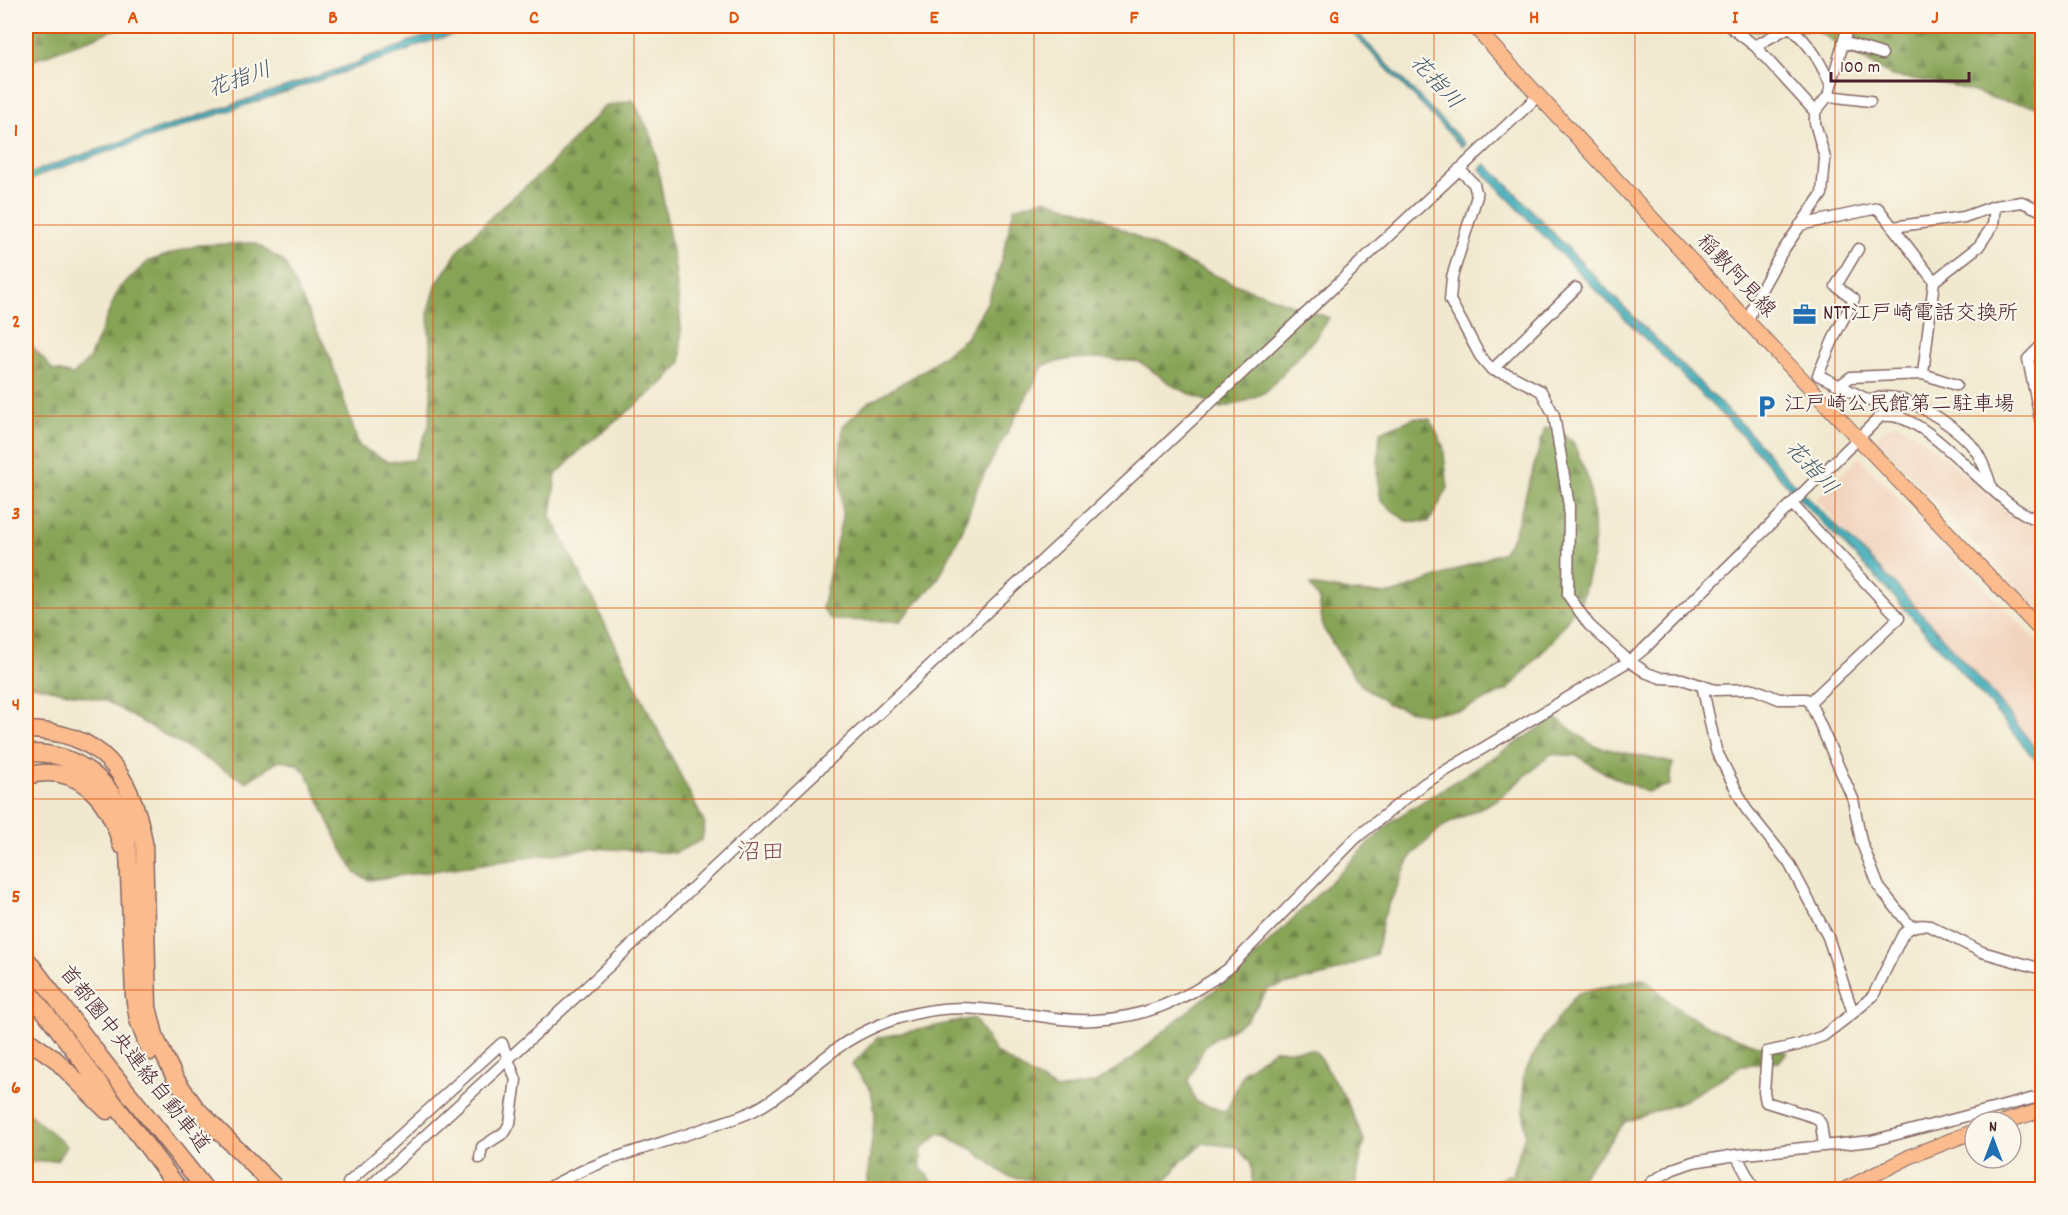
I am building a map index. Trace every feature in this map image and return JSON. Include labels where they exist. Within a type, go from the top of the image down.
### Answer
[{"type":"highway","points":[[26,730],[58,733],[76,739],[98,751],[118,770],[133,797],[144,842],[136,875]]},
{"type":"highway","points":[[26,741],[56,743],[79,751],[98,764],[127,799],[136,821],[136,875],[148,1007],[156,1039],[157,1057],[191,1117],[261,1190]]},
{"type":"highway","points":[[26,753],[54,754],[74,761],[91,772],[110,791],[124,815],[136,875]]},
{"type":"highway","points":[[26,776],[52,772],[80,780],[90,788],[110,814],[136,875]]},
{"type":"highway","points":[[26,946],[60,1003]]},
{"type":"highway","name":"首都圏中央連絡自動車道","points":[[26,958],[103,1061],[206,1190]]},
{"type":"highway","name":"首都圏中央連絡自動車道","points":[[26,987],[180,1190]]},
{"type":"highway","points":[[26,1039],[55,1059],[76,1078],[164,1170]]},
{"type":"highway","points":[[170,1080],[278,1190]]},
{"type":"main road","name":"稲敷阿見線","points":[[1474,26],[1748,322],[2043,632]]},
{"type":"main road","points":[[2023,1116],[2043,1110]]},
{"type":"main road","points":[[1844,1190],[1913,1155],[1963,1136]]},
{"type":"street","points":[[1729,26],[1755,46],[1815,112]]},
{"type":"street","points":[[1755,46],[1790,26],[1807,42],[1818,58],[1829,91]]},
{"type":"street","points":[[1748,322],[1755,302],[1782,252],[1822,194],[1824,158],[1815,123],[1815,112],[1829,91],[1848,26]]},
{"type":"street","points":[[1843,42],[1882,54]]},
{"type":"street","points":[[1829,91],[1869,101]]},
{"type":"street","points":[[366,1190],[601,974],[1539,95]]},
{"type":"street","points":[[1459,169],[1474,184],[1477,196],[1452,277],[1450,300],[1480,356],[1492,370],[1510,375],[1541,391],[1554,416],[1569,506],[1568,595],[1589,626],[1629,661],[1647,673],[1661,678],[1682,679],[1715,690],[1754,688],[1779,699],[1806,699],[1810,702],[1853,799],[1861,841],[1879,887],[1911,927]]},
{"type":"street","points":[[1893,227],[1964,217],[1995,206],[2022,202],[2043,211]]},
{"type":"street","points":[[1934,280],[1979,246],[1993,225],[1995,206]]},
{"type":"street","points":[[1800,225],[1878,208],[1934,280],[1923,374]]},
{"type":"street","points":[[1858,249],[1836,286],[1854,299],[1818,375],[1881,406],[1888,415]]},
{"type":"street","points":[[1492,370],[1576,288]]},
{"type":"street","points":[[2043,345],[2028,359],[2043,429]]},
{"type":"street","points":[[1839,385],[1851,377],[1923,374],[1956,385]]},
{"type":"street","points":[[1871,401],[1881,397],[1895,399],[1914,404],[1935,415],[1972,445],[1991,487]]},
{"type":"street","points":[[545,1190],[585,1168],[752,1111],[786,1090],[848,1041],[902,1017],[928,1011],[953,1009],[1094,1020],[1133,1016],[1185,997],[1208,984],[1228,969],[1356,838],[1425,783],[1629,661],[1661,634],[1880,417],[1888,415],[1905,419],[1936,440],[2013,508],[2034,519],[2043,520]]},
{"type":"street","points":[[1793,503],[1899,618],[1810,702]]},
{"type":"street","points":[[1702,685],[1716,750],[1746,809],[1789,863],[1828,937],[1853,1013]]},
{"type":"street","points":[[1824,1146],[1821,1124],[1817,1118],[1766,1102],[1764,1092],[1767,1052],[1823,1036],[1874,996],[1903,934],[1911,927],[1929,926],[1982,952],[2043,969]]},
{"type":"street","points":[[348,1183],[501,1043],[516,1080],[510,1123],[505,1132],[482,1147],[480,1158]]},
{"type":"street","points":[[1644,1190],[1653,1181],[1673,1169],[1693,1162],[1892,1137],[2043,1096]]},
{"type":"street","points":[[1736,1155],[1755,1190]]},
{"type":"shaded area","points":[[1894,424],[1900,425],[1929,444],[2014,518],[2042,528],[2042,615],[1878,441],[1878,434]]},
{"type":"shaded area","points":[[1859,457],[2042,647],[2042,753],[1816,499]]},
{"type":"green space","points":[[26,26],[124,26],[26,63]]},
{"type":"green space","points":[[1716,26],[2042,26],[2042,107],[2002,101],[1952,85],[1891,76],[1815,30],[1773,33]]},
{"type":"green space","points":[[633,100],[653,139],[675,268],[681,327],[681,363],[663,383],[577,453],[556,475],[551,516],[705,824],[702,840],[675,853],[595,848],[369,880],[356,874],[340,846],[307,774],[298,765],[280,760],[246,782],[106,701],[26,684],[26,339],[53,370],[73,375],[89,359],[119,288],[149,261],[198,245],[255,243],[284,262],[330,357],[359,446],[388,462],[414,460],[429,426],[432,378],[428,313],[437,283],[460,248],[496,212],[547,168],[604,107]]},
{"type":"green space","points":[[1044,199],[1095,215],[1167,253],[1232,283],[1329,318],[1316,337],[1266,392],[1241,403],[1221,408],[1175,387],[1140,362],[1097,358],[1070,359],[1044,365],[978,486],[963,529],[937,581],[900,621],[831,620],[822,608],[842,517],[840,457],[843,426],[867,403],[920,373],[966,338],[987,303],[1000,266],[1014,208]]},
{"type":"green space","points":[[1414,418],[1430,419],[1443,445],[1448,488],[1429,522],[1406,521],[1381,501],[1377,477],[1380,432]]},
{"type":"green space","points":[[1545,428],[1557,429],[1573,442],[1589,481],[1594,553],[1582,599],[1552,641],[1509,689],[1463,710],[1424,714],[1390,705],[1361,685],[1344,662],[1323,628],[1319,600],[1310,585],[1353,592],[1392,594],[1503,552],[1514,535]]},
{"type":"green space","points":[[1556,718],[1594,746],[1673,763],[1670,785],[1647,792],[1607,774],[1577,756],[1551,754],[1498,799],[1442,827],[1411,856],[1383,918],[1376,955],[1326,975],[1268,989],[1247,1020],[1206,1044],[1188,1081],[1196,1102],[1226,1112],[1244,1071],[1274,1050],[1315,1050],[1346,1099],[1364,1140],[1356,1182],[1343,1186],[1341,1189],[1253,1189],[1251,1164],[1237,1147],[1204,1143],[1182,1161],[1159,1189],[1052,1189],[1045,1182],[1007,1176],[972,1149],[940,1133],[921,1150],[921,1168],[939,1189],[866,1189],[875,1113],[871,1090],[852,1065],[877,1038],[974,1018],[996,1053],[1056,1090],[1095,1083],[1134,1057],[1248,963],[1393,820]]},
{"type":"green space","points":[[1644,978],[1675,1006],[1704,1024],[1745,1041],[1787,1052],[1779,1062],[1743,1065],[1680,1103],[1625,1122],[1572,1189],[1478,1190],[1512,1173],[1525,1135],[1523,1076],[1543,1038],[1578,993]]},
{"type":"green space","points":[[26,1111],[67,1146],[57,1160],[26,1163]]},
{"type":"water","name":"花指川","points":[[461,26],[480,26],[412,47],[409,50],[45,173],[26,183],[26,176],[43,168],[359,62],[407,42]]},
{"type":"water","name":"花指川","points":[[1346,26],[1352,26],[1465,144],[1462,147]]},
{"type":"water","name":"花指川","points":[[1485,164],[1748,431],[1799,489],[1894,583],[1999,701],[2042,757],[2042,768],[1991,706],[1887,589],[1794,493],[1744,437],[1587,281],[1480,169]]},
{"type":"place","name":"NTT江戸崎電話交換所","points":[[1805,315]]},
{"type":"place","name":"江戸崎公民館第二駐車場","points":[[1766,406]]},
{"type":"district","name":"沼田","points":[[761,854]]}]
